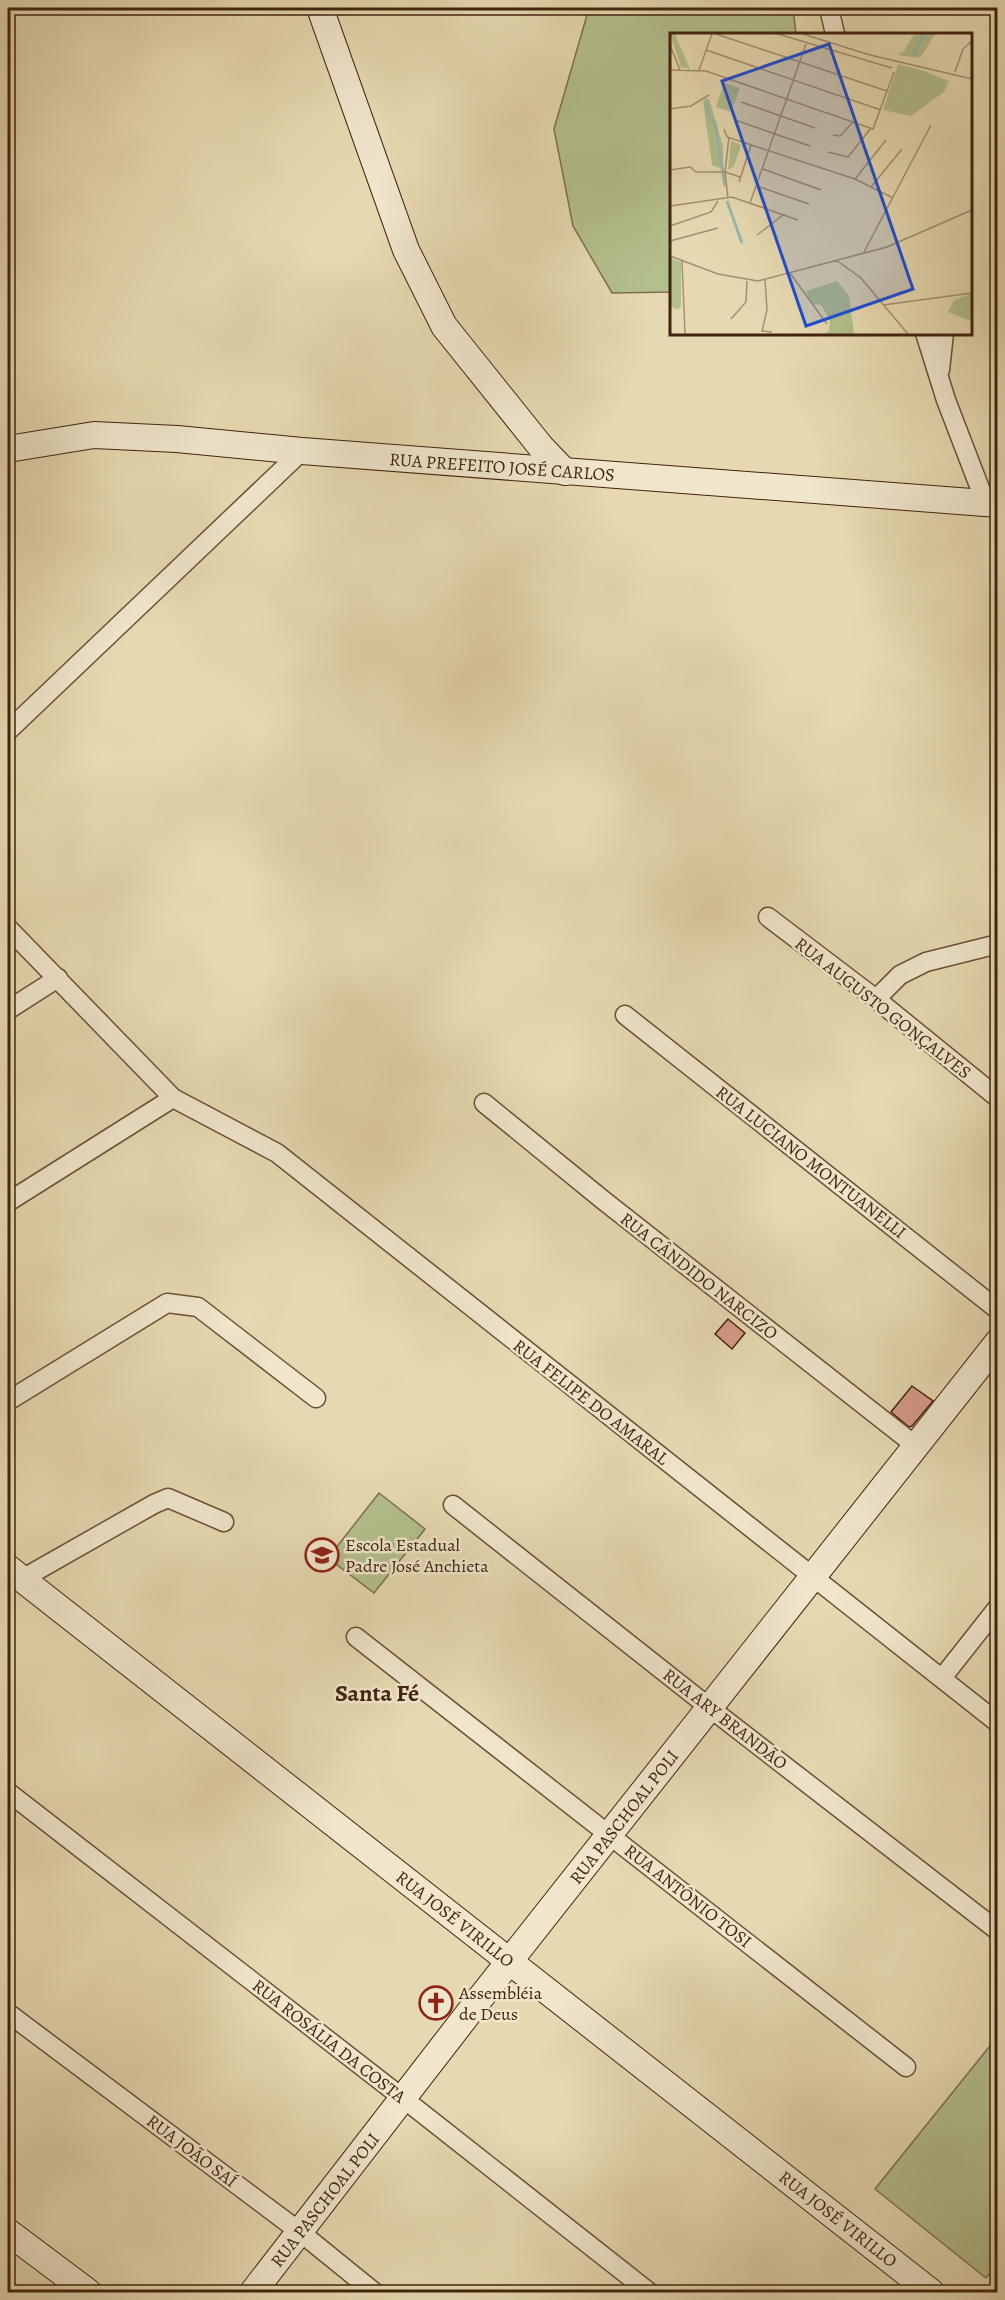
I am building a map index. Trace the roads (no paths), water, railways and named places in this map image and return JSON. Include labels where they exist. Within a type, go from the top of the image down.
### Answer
[{"type":"street","points":[[320,8],[406,250],[444,326],[541,447],[565,472]]},
{"type":"street","points":[[829,8],[835,33]]},
{"type":"street","points":[[926,334],[939,381],[992,504]]},
{"type":"street","points":[[939,381],[944,334]]},
{"type":"street","name":"RUA PREFEITO JOSÉ CARLOS","points":[[8,449],[94,435],[177,439],[565,472],[992,504]]},
{"type":"street","points":[[8,731],[302,451]]},
{"type":"street","name":"RUA AUGUSTO GONÇALVES","points":[[768,917],[876,999],[998,1098]]},
{"type":"street","name":"RUA FELIPE DO AMARAL","points":[[8,928],[173,1098],[277,1153],[998,1723]]},
{"type":"street","points":[[876,999],[900,975],[926,962],[998,944]]},
{"type":"street","points":[[8,1010],[58,978]]},
{"type":"street","name":"RUA LUCIANO MONTUANELLI","points":[[625,1015],[998,1310]]},
{"type":"street","points":[[8,1202],[173,1098]]},
{"type":"street","name":"RUA CÂNDIDO NARCIZO","points":[[484,1103],[603,1200],[916,1446]]},
{"type":"street","points":[[8,1401],[167,1303],[198,1307],[316,1398]]},
{"type":"street","name":"RUA PASCHOAL POLI","points":[[253,2292],[998,1342]]},
{"type":"street","points":[[15,1573],[168,1498],[224,1522]]},
{"type":"street","name":"RUA ARY BRANDÃO","points":[[453,1505],[998,1931]]},
{"type":"street","name":"RUA JOSÉ VIRILLO","points":[[15,1573],[931,2292]]},
{"type":"street","points":[[942,1678],[998,1607]]},
{"type":"street","name":"RUA ANTÔNIO TOSI","points":[[356,1637],[906,2067]]},
{"type":"street","name":"RUA ROSÁLIA DA COSTA","points":[[8,1792],[649,2292]]},
{"type":"street","name":"RUA JOÃO SAÍ","points":[[8,2013],[300,2232],[374,2292]]},
{"type":"street","points":[[8,2232],[88,2292]]},
{"type":"place","name":"Escola Estadual Padre José Anchieta","points":[[322,1555]]},
{"type":"place","name":"Assembléia de Deus","points":[[436,2003]]},
{"type":"district","name":"Santa Fé","points":[[377,1693]]}]
